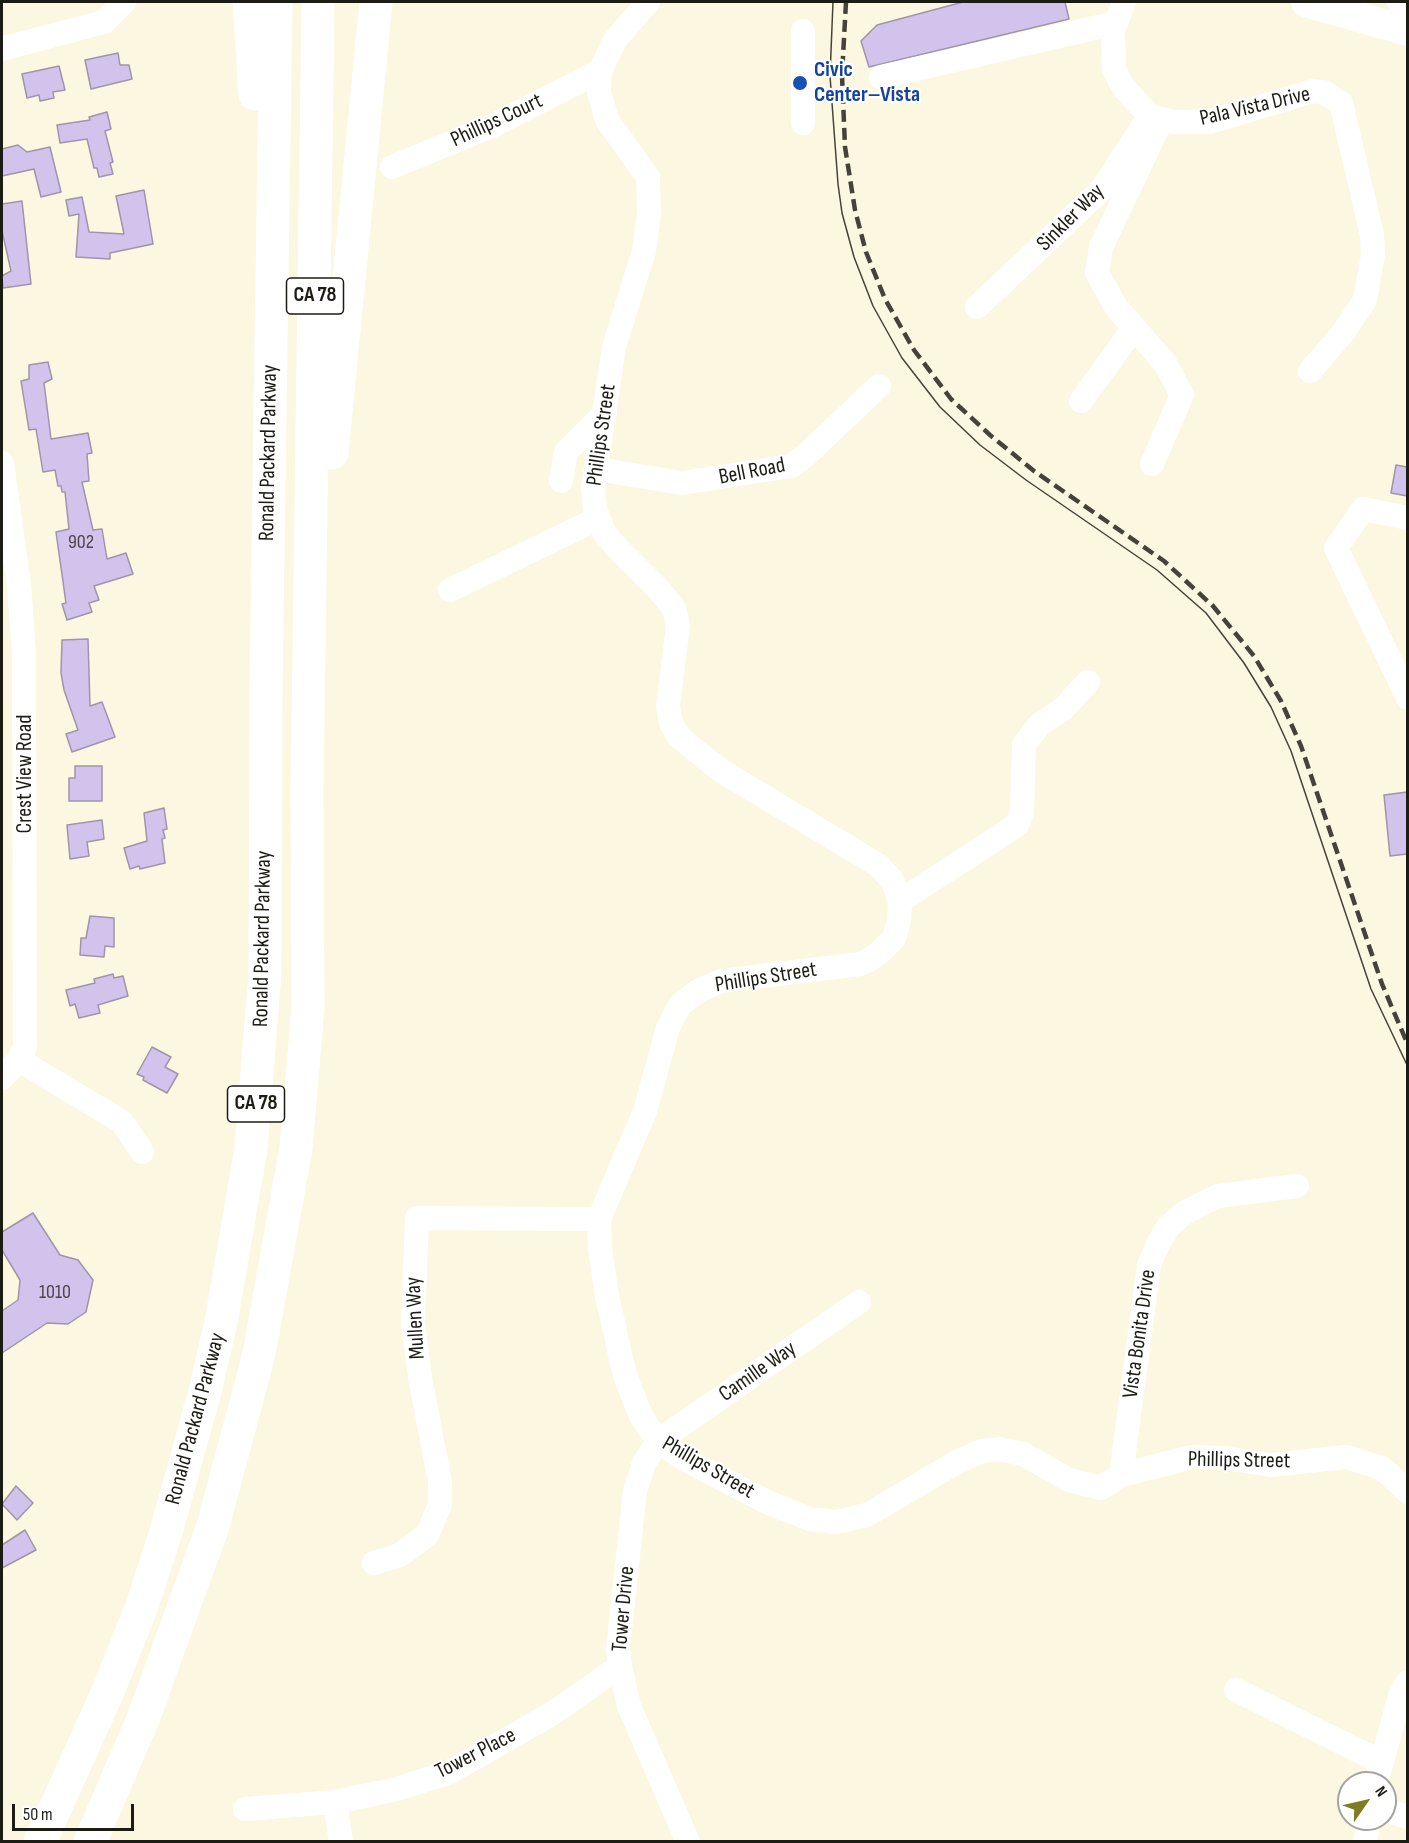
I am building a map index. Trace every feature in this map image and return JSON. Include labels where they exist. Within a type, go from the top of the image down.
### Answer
[{"type":"highway","points":[[249,2],[270,332]]},
{"type":"highway","name":"Ronald Packard Parkway","points":[[40,1842],[109,1689],[142,1606],[168,1525],[205,1391],[221,1322],[251,1149],[260,1068],[265,973],[270,332],[276,2]]},
{"type":"highway","name":"Ronald Packard Parkway","points":[[90,1842],[143,1719],[213,1526],[259,1354],[280,1249],[296,1148],[308,1008],[307,791],[318,2]]},
{"type":"highway","points":[[311,591],[333,444],[376,2]]},
{"type":"main road","points":[[1306,2],[1407,31]]},
{"type":"main road","points":[[1402,2],[1407,3]]},
{"type":"street","points":[[2,49],[104,22],[124,2]]},
{"type":"street","name":"Phillips Street","points":[[648,2],[615,40],[600,71],[598,92],[607,120],[648,177],[649,214],[644,251],[614,347],[593,488],[597,519],[617,548],[674,608],[678,626],[668,706],[671,723],[679,736],[720,770],[878,865],[892,880],[900,901],[899,921],[894,938],[879,953],[860,964],[721,981],[698,991],[680,1005],[668,1028],[645,1111],[599,1219],[600,1248],[625,1376],[641,1416],[658,1441],[684,1459],[769,1503],[810,1519],[836,1522],[867,1515],[957,1462],[981,1451],[999,1449],[1023,1455],[1070,1480],[1101,1488],[1121,1475],[1192,1457],[1226,1458],[1271,1465],[1346,1457],[1382,1468],[1407,1492]]},
{"type":"street","points":[[881,77],[1120,12],[1112,52],[1114,69],[1123,87],[1155,118],[1101,247],[1097,273],[1116,307],[1165,363],[1182,395],[1152,464]]},
{"type":"street","points":[[803,32],[809,82],[803,123]]},
{"type":"street","name":"Phillips Court","points":[[392,166],[494,125],[600,71]]},
{"type":"street","name":"Pala Vista Drive","points":[[1155,118],[1210,122],[1313,91],[1323,92],[1341,103],[1372,235],[1373,255],[1365,300],[1343,333],[1310,371]]},
{"type":"street","name":"Sinkler Way","points":[[977,307],[1103,188],[1155,118]]},
{"type":"street","points":[[1081,401],[1134,328]]},
{"type":"street","name":"Bell Road","points":[[596,469],[682,483],[714,480],[791,466],[806,455],[879,386]]},
{"type":"street","points":[[561,481],[566,452],[605,413]]},
{"type":"street","name":"Crest View Road","points":[[2,463],[10,588],[24,652],[26,1047],[19,1060],[2,1078]]},
{"type":"street","points":[[1407,518],[1363,509],[1336,548],[1407,698]]},
{"type":"street","points":[[450,590],[597,519]]},
{"type":"street","points":[[900,901],[1017,825],[1022,812],[1024,745],[1039,725],[1063,709],[1088,682]]},
{"type":"street","points":[[19,1060],[122,1122],[142,1152]]},
{"type":"street","name":"Vista Bonita Drive","points":[[1121,1475],[1149,1265],[1168,1227],[1184,1213],[1218,1196],[1296,1186]]},
{"type":"street","name":"Mullen Way","points":[[374,1563],[400,1556],[427,1535],[440,1505],[440,1482],[420,1377],[413,1323],[417,1218],[599,1219]]},
{"type":"street","name":"Camille Way","points":[[658,1441],[859,1302]]},
{"type":"street","name":"Tower Drive","points":[[658,1441],[644,1463],[635,1491],[618,1649],[629,1706],[688,1842]]},
{"type":"street","name":"Tower Place","points":[[245,1809],[335,1802],[397,1789],[450,1772],[553,1713],[620,1666]]},
{"type":"street","points":[[1379,1771],[1400,1696],[1407,1682]]},
{"type":"street","points":[[1236,1690],[1377,1771]]},
{"type":"street","points":[[335,1802],[341,1842]]},
{"type":"building","points":[[963,2],[1065,2],[1069,19],[869,67],[861,41],[877,25]]},
{"type":"building","points":[[118,53],[120,65],[129,65],[132,79],[91,89],[85,60]]},
{"type":"building","points":[[59,66],[65,90],[53,92],[54,98],[40,101],[39,95],[27,98],[22,74]]},
{"type":"building","points":[[107,112],[111,129],[105,131],[113,162],[110,163],[113,174],[99,177],[97,168],[94,168],[87,139],[60,143],[57,125],[90,120],[89,117]]},
{"type":"building","points":[[18,145],[27,152],[50,147],[61,192],[41,197],[34,169],[2,176],[2,149]]},
{"type":"building","points":[[144,190],[153,244],[110,253],[110,259],[76,257],[79,214],[69,216],[66,200],[82,197],[89,232],[124,234],[116,196]]},
{"type":"building","points":[[22,201],[31,284],[3,288],[2,276],[11,271],[2,231],[2,204]]},
{"type":"building","points":[[48,362],[52,379],[44,383],[51,439],[88,433],[92,453],[87,454],[89,481],[82,482],[93,530],[102,529],[107,559],[126,553],[133,574],[94,586],[99,600],[89,603],[92,612],[67,620],[62,604],[66,603],[56,532],[69,529],[65,492],[62,492],[61,486],[58,486],[55,470],[43,472],[36,429],[29,430],[21,381],[29,379],[29,365]]},
{"type":"building","points":[[1396,465],[1407,467],[1407,496],[1391,493]]},
{"type":"building","points":[[88,639],[90,706],[102,702],[115,737],[72,752],[66,734],[78,730],[64,690],[61,673],[62,640]]},
{"type":"building","points":[[75,766],[102,766],[102,801],[69,801],[69,778],[75,778]]},
{"type":"building","points":[[1407,792],[1407,854],[1390,856],[1384,795]]},
{"type":"building","points":[[164,808],[167,829],[163,830],[165,838],[162,839],[165,863],[130,869],[124,848],[147,841],[144,813]]},
{"type":"building","points":[[102,820],[104,839],[87,842],[89,856],[70,859],[67,825]]},
{"type":"building","points":[[90,916],[114,918],[114,947],[105,946],[104,957],[80,955],[81,938],[86,938]]},
{"type":"building","points":[[113,974],[114,978],[123,976],[128,996],[98,1005],[100,1013],[79,1018],[75,1004],[70,1006],[66,990],[95,983],[94,979]]},
{"type":"building","points":[[152,1047],[171,1057],[165,1067],[178,1074],[167,1093],[143,1080],[144,1077],[137,1074]]},
{"type":"building","points":[[33,1213],[60,1255],[78,1260],[93,1280],[86,1312],[68,1324],[47,1323],[2,1353],[2,1311],[18,1300],[20,1280],[2,1250],[2,1232]]},
{"type":"building","points":[[16,1486],[33,1503],[17,1520],[2,1504]]},
{"type":"building","points":[[25,1530],[36,1550],[2,1568],[2,1545]]},
{"type":"tram line","points":[[833,2],[830,76],[838,184],[842,213],[854,257],[873,306],[902,358],[940,407],[980,445],[1026,480],[1157,570],[1206,613],[1244,663],[1271,707],[1291,751],[1371,989],[1408,1067]]},
{"type":"railway","points":[[846,2],[842,75],[845,147],[855,210],[866,252],[885,299],[914,350],[951,399],[1034,471],[1164,561],[1213,606],[1254,656],[1281,701],[1301,746],[1382,984],[1408,1045]]},
{"type":"place","name":"Civic Center–Vista","points":[[800,83]]}]
